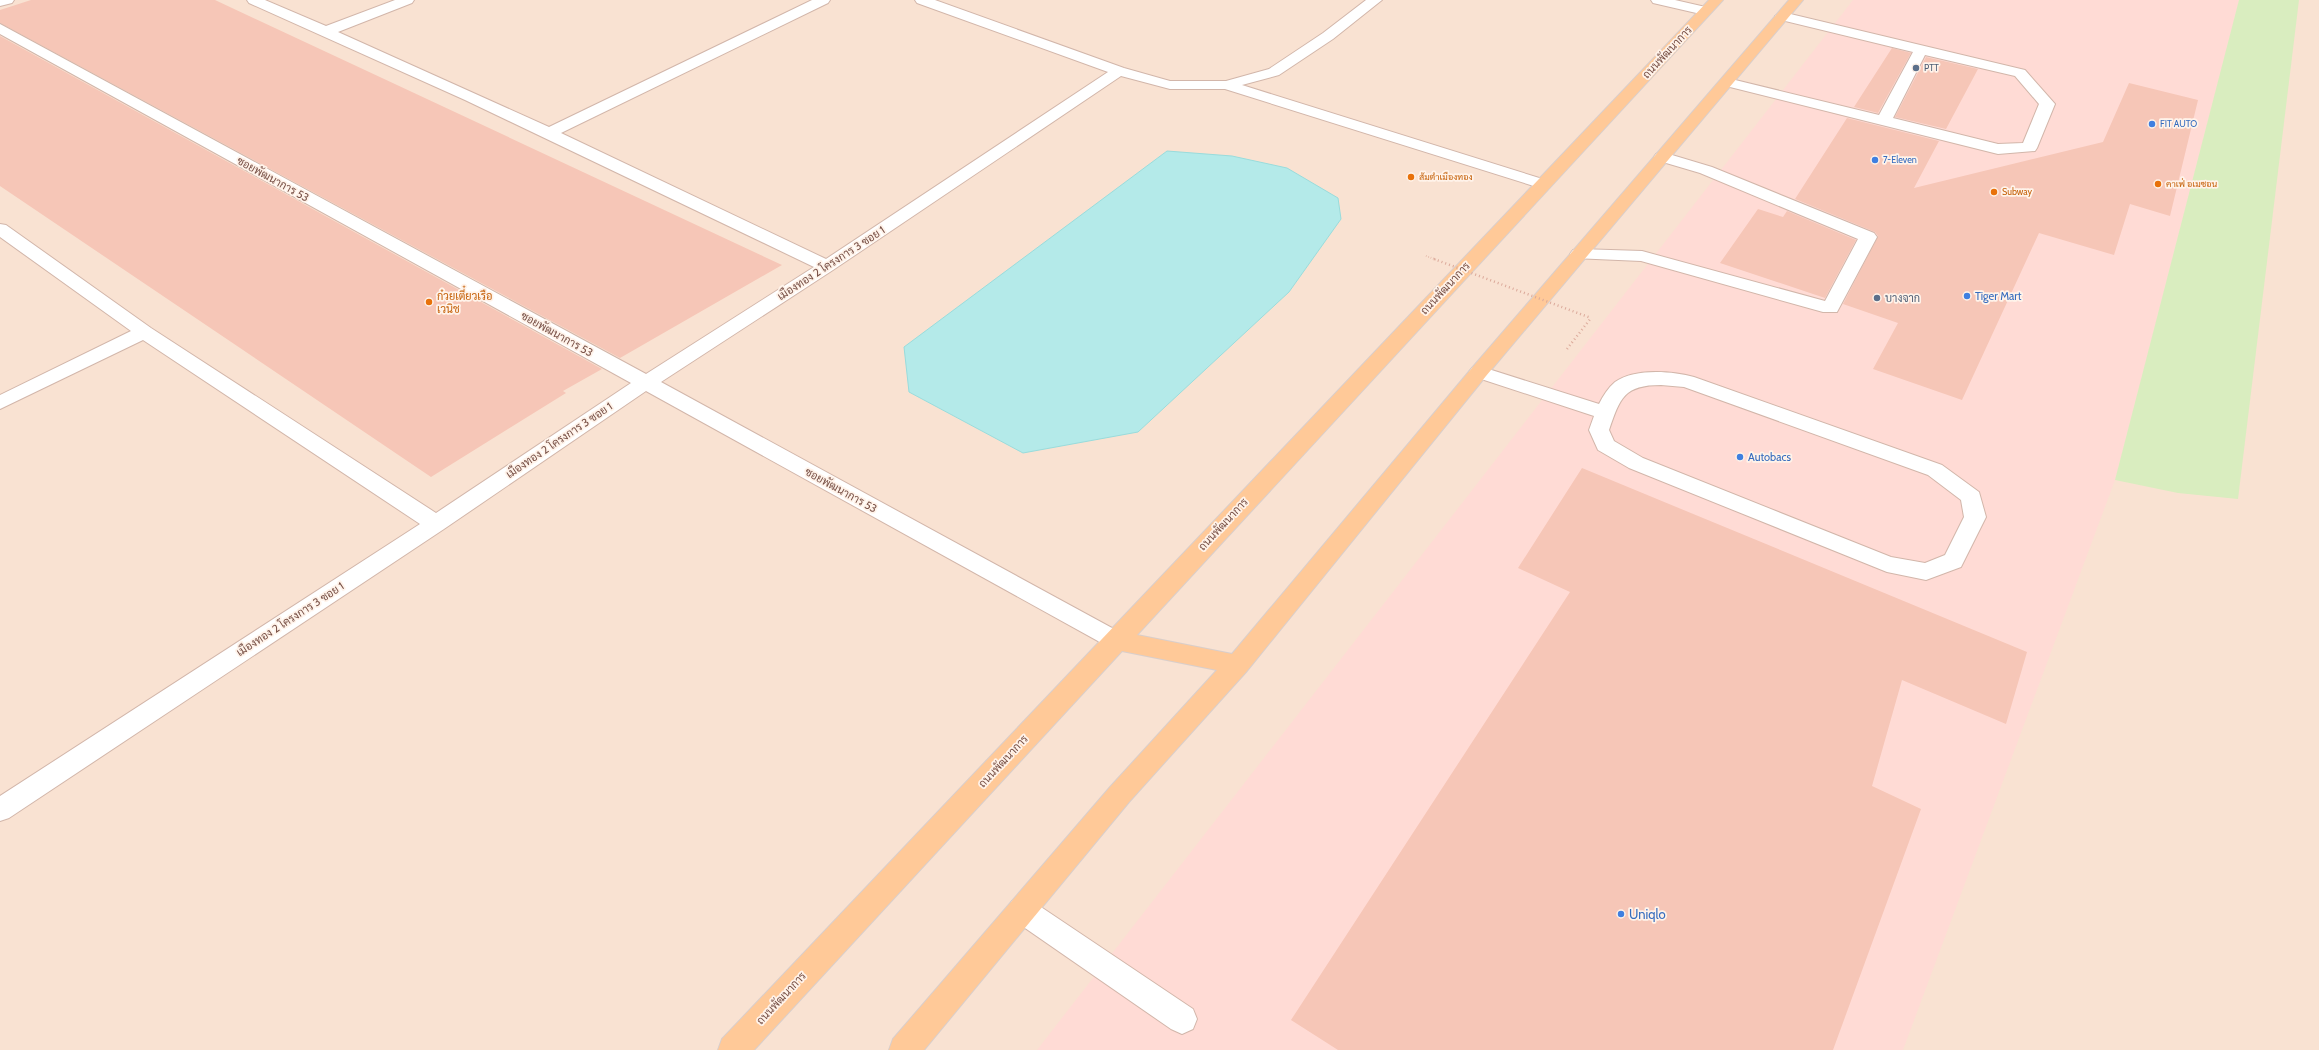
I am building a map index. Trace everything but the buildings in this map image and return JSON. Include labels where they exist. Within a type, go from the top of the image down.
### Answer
[{"type":"main road","points":[[916,1046],[1022,910],[1120,794],[1237,665],[1479,372],[1796,0]]},
{"type":"main road","name":"ถนนพัฒนาการ","points":[[733,1050],[1114,640],[1710,6]]},
{"type":"main road","points":[[1114,640],[1237,665]]},
{"type":"street","points":[[0,2],[7,0]]},
{"type":"street","points":[[254,0],[327,31],[549,133],[827,266]]},
{"type":"street","points":[[327,31],[407,0]]},
{"type":"street","points":[[549,133],[823,0]]},
{"type":"street","points":[[922,0],[1119,71],[1170,85],[1226,85],[1274,72],[1328,36],[1374,0]]},
{"type":"street","points":[[1658,0],[1710,6]]},
{"type":"street","points":[[1726,82],[1998,149],[2029,148],[2047,104],[2020,73],[1782,16]]},
{"type":"street","name":"ซอยพัฒนาการ 53","points":[[0,28],[1114,640]]},
{"type":"street","points":[[1884,121],[1921,49]]},
{"type":"street","name":"เมืองทอง 2 โครงการ 3 ซอย 1","points":[[0,810],[436,524],[645,383],[827,266],[1119,71]]},
{"type":"street","points":[[1226,85],[1543,184]]},
{"type":"street","points":[[1579,254],[1642,256],[1830,308],[1868,237],[1706,170],[1662,157]]},
{"type":"street","points":[[0,229],[144,332],[436,524]]},
{"type":"street","points":[[0,404],[144,332]]},
{"type":"street","points":[[1479,372],[1533,391],[1605,413]]},
{"type":"street","points":[[1654,377],[1687,381],[1935,470],[1971,497],[1975,517],[1953,560],[1926,572],[1887,564],[1636,463],[1605,446],[1599,430],[1605,413],[1618,390],[1630,383],[1654,377]]},
{"type":"street","points":[[1022,910],[1182,1019]]},
{"type":"path","points":[[1426,256],[1591,318],[1567,349]]},
{"type":"shaded area","points":[[0,0],[2319,0],[2319,1050],[0,1050]]},
{"type":"shaded area","points":[[1853,0],[2239,0],[2115,480],[1903,1050],[1037,1050]]},
{"type":"green space","points":[[2239,0],[2299,0],[2238,499],[2178,493],[2115,480]]},
{"type":"water","points":[[1167,151],[1232,156],[1287,168],[1338,198],[1341,219],[1289,292],[1138,432],[1023,453],[909,392],[904,347]]},
{"type":"place","name":"PTT","points":[[1916,68]]},
{"type":"place","name":"FIT AUTO","points":[[2152,124]]},
{"type":"place","name":"7-Eleven","points":[[1875,160]]},
{"type":"place","name":"ส้มตำเมืองทอง","points":[[1411,177]]},
{"type":"place","name":"คาเฟ่ อเมซอน","points":[[2158,184]]},
{"type":"place","name":"Subway","points":[[1994,192]]},
{"type":"place","name":"Tiger Mart","points":[[1967,296]]},
{"type":"place","name":"บางจาก","points":[[1877,298]]},
{"type":"place","name":"ก๋วยเตี๋ยวเรือ เวนิช","points":[[429,302]]},
{"type":"place","name":"Autobacs","points":[[1740,457]]},
{"type":"place","name":"Uniqlo","points":[[1621,914]]}]
